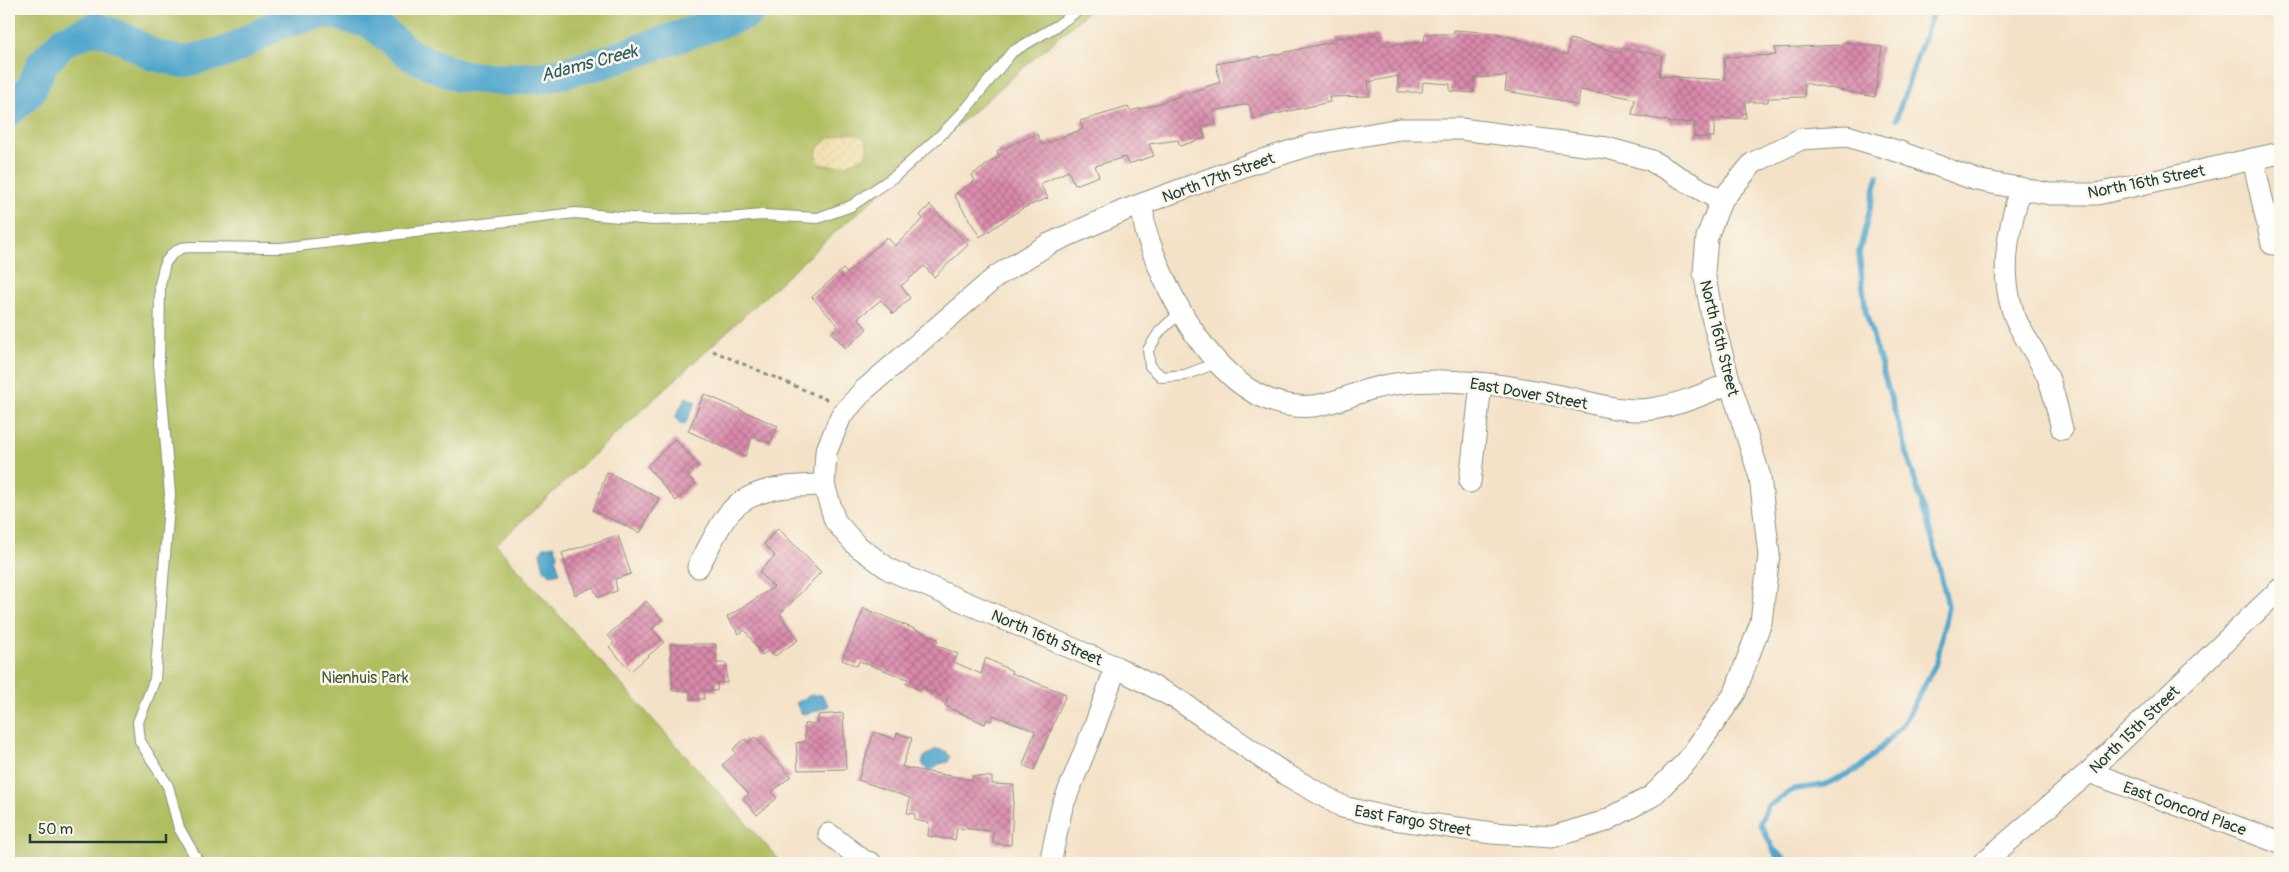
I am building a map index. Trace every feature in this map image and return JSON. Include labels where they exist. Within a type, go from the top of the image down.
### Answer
[{"type":"street","name":"North 17th Street","points":[[824,484],[826,452],[841,416],[863,391],[998,275],[1049,244],[1142,204],[1253,163],[1314,144],[1400,129],[1461,129],[1608,148],[1650,160],[1721,201]]},
{"type":"street","name":"North 16th Street","points":[[1652,796],[1687,761],[1735,693],[1761,622],[1769,555],[1760,477],[1730,383],[1713,321],[1704,272],[1707,237],[1721,201],[1753,163],[1801,139],[1847,136],[1900,152],[1976,180],[2050,194],[2097,194],[2280,153]]},
{"type":"street","points":[[2253,159],[2272,244]]},
{"type":"street","points":[[2020,188],[2010,227],[2006,270],[2011,305],[2024,338],[2048,380],[2062,429]]},
{"type":"street","name":"East Dover Street","points":[[1142,204],[1147,236],[1187,325],[1242,387],[1281,404],[1314,406],[1374,388],[1427,382],[1513,387],[1616,409],[1650,410],[1685,402],[1730,383]]},
{"type":"street","points":[[1470,482],[1481,384]]},
{"type":"street","name":"North 16th Street","points":[[824,484],[835,521],[856,545],[890,570],[1116,667],[1062,807],[1050,863]]},
{"type":"street","points":[[698,567],[727,516],[741,502],[760,492],[784,487],[824,484]]},
{"type":"street","name":"North 15th Street","points":[[1983,863],[2089,772],[2280,589]]},
{"type":"street","name":"East Fargo Street","points":[[1116,667],[1177,699],[1285,774],[1342,807],[1394,818],[1482,832],[1552,837],[1602,822],[1652,796]]},
{"type":"street","name":"East Concord Place","points":[[2089,772],[2280,843]]},
{"type":"street","points":[[830,834],[864,861],[871,863]]},
{"type":"lane","points":[[199,863],[179,828],[168,786],[140,741],[138,731],[141,711],[155,679],[170,494],[159,342],[161,274],[172,254],[181,248],[191,247],[281,248],[575,213],[653,220],[728,218],[762,214],[818,218],[851,206],[895,176],[943,133],[966,109],[1012,52],[1058,25],[1080,9]]},
{"type":"lane","points":[[1181,312],[1160,331],[1148,350],[1150,366],[1162,377],[1185,375],[1219,362]]},
{"type":"path","points":[[713,351],[831,402]]},
{"type":"green space","name":"Nienhuis Park","points":[[9,9],[1091,9],[825,241],[496,545],[782,863],[9,863]]},
{"type":"sand","points":[[848,133],[862,137],[867,143],[864,157],[843,166],[821,165],[816,157],[819,146],[832,137]]},
{"type":"water","points":[[686,397],[696,402],[685,424],[682,425],[675,418]]},
{"type":"water","points":[[554,545],[558,553],[556,560],[560,573],[550,575],[544,569],[540,553],[544,547]]},
{"type":"water","points":[[811,695],[822,695],[829,706],[807,714],[801,713],[796,703]]},
{"type":"water","points":[[936,749],[946,751],[950,757],[948,762],[939,764],[932,770],[927,770],[922,763],[924,757]]},
{"type":"building","points":[[1454,30],[1497,33],[1567,55],[1570,39],[1621,53],[1622,48],[1662,56],[1659,76],[1725,80],[1724,57],[1776,55],[1775,48],[1842,45],[1843,42],[1882,47],[1875,97],[1804,83],[1805,97],[1768,98],[1768,102],[1745,102],[1746,118],[1714,119],[1714,137],[1694,137],[1695,122],[1669,123],[1669,121],[1632,115],[1635,99],[1610,94],[1580,90],[1578,106],[1559,100],[1505,91],[1507,76],[1474,78],[1473,93],[1450,91],[1450,84],[1423,82],[1422,92],[1398,92],[1398,76],[1368,82],[1370,96],[1329,97],[1330,102],[1253,119],[1249,104],[1212,111],[1216,124],[1202,127],[1205,138],[1180,146],[1178,140],[1149,144],[1154,156],[1128,164],[1125,157],[1095,166],[1099,176],[1075,185],[1068,171],[1040,184],[1048,198],[1023,208],[980,237],[954,195],[975,181],[972,175],[999,156],[997,151],[1037,134],[1042,145],[1083,129],[1080,121],[1128,107],[1130,111],[1154,105],[1220,82],[1216,64],[1259,56],[1259,58],[1336,41],[1335,38],[1378,35],[1380,45],[1424,43],[1425,34],[1454,34]]},
{"type":"building","points":[[930,205],[968,245],[934,277],[924,266],[901,286],[910,298],[893,314],[881,300],[858,318],[867,329],[846,348],[831,333],[838,326],[812,297],[843,269],[847,273],[887,237],[895,246],[923,219],[920,215]]},
{"type":"building","points":[[704,394],[778,426],[770,443],[752,437],[745,457],[688,431]]},
{"type":"building","points":[[675,439],[698,464],[687,474],[695,484],[676,501],[647,466]]},
{"type":"building","points":[[607,472],[659,498],[640,533],[593,510]]},
{"type":"building","points":[[778,528],[821,572],[780,614],[798,640],[775,656],[770,650],[762,655],[745,630],[739,634],[727,617],[774,587],[759,572],[775,556],[764,544]]},
{"type":"building","points":[[618,535],[631,574],[615,579],[617,591],[598,597],[593,587],[575,595],[562,553]]},
{"type":"building","points":[[646,601],[663,620],[652,629],[664,642],[631,671],[609,647],[614,643],[608,635]]},
{"type":"building","points":[[864,608],[938,639],[936,645],[958,654],[954,662],[981,674],[986,658],[1012,671],[1011,673],[1066,694],[1034,770],[1023,765],[1035,731],[993,715],[991,721],[987,719],[985,724],[945,706],[948,699],[922,687],[921,690],[906,684],[908,679],[859,661],[857,666],[842,660]]},
{"type":"building","points":[[670,644],[716,644],[716,663],[726,663],[727,683],[717,682],[717,691],[704,690],[704,699],[690,699],[690,691],[673,691]]},
{"type":"building","points":[[843,713],[846,769],[798,770],[796,743],[805,742],[804,724],[818,723],[818,715]]},
{"type":"building","points":[[874,732],[895,739],[897,733],[912,738],[902,767],[972,780],[973,776],[992,777],[992,784],[1014,785],[1011,845],[993,843],[993,831],[957,828],[955,840],[928,836],[929,823],[915,820],[915,814],[907,813],[910,798],[858,780]]},
{"type":"building","points":[[755,737],[791,776],[772,792],[777,798],[757,815],[743,799],[749,794],[722,765],[736,753],[733,749],[745,739],[748,743]]},
{"type":"waterway","name":"Adams Creek","points":[[320,13],[321,9]]},
{"type":"waterway","name":"Adams Creek","points":[[748,13],[755,9]]},
{"type":"waterway","name":"Adams Creek","points":[[1632,9],[1639,9]]},
{"type":"waterway","points":[[1896,119],[1934,9]]},
{"type":"waterway","name":"Adams Creek","points":[[9,111],[30,91],[42,64],[64,41],[96,28],[125,39],[153,55],[183,62],[229,51],[281,23],[320,13],[333,13],[371,23],[412,56],[459,76],[504,80],[545,77],[599,64],[748,13]]},
{"type":"waterway","points":[[1790,863],[1773,849],[1760,823],[1768,806],[1794,789],[1824,785],[1860,768],[1902,726],[1937,662],[1948,606],[1935,549],[1866,313],[1859,253],[1878,176]]},
{"type":"waterway","points":[[1774,852],[1780,863]]}]
